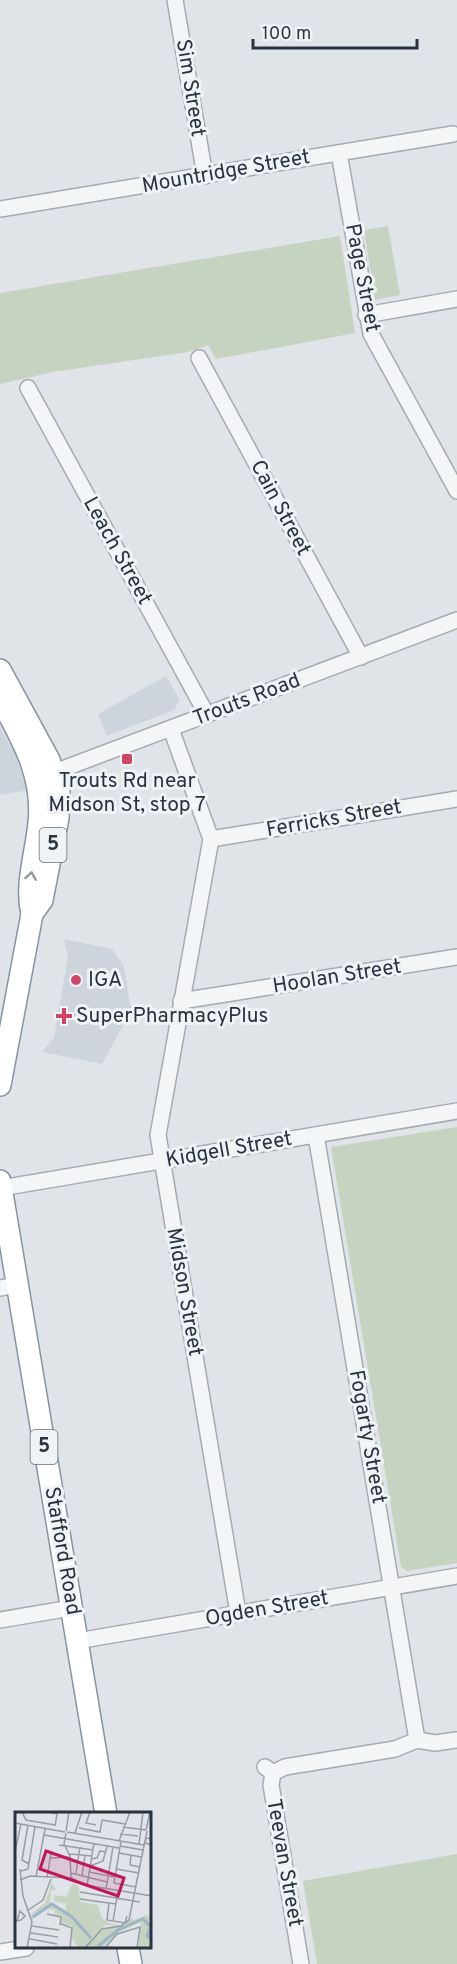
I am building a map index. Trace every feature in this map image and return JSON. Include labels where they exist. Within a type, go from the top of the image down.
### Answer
[{"type":"highway","name":"5","points":[[0,670],[46,775]]},
{"type":"highway","name":"5","points":[[0,698],[29,753],[59,789],[58,818],[42,900],[32,914],[5,1034],[0,1085]]},
{"type":"highway","name":"Stafford Road","points":[[1,1185],[8,1286],[71,1608],[106,1812]]},
{"type":"highway","points":[[128,1949],[131,1964]]},
{"type":"street","name":"Sim Street","points":[[175,0],[205,176]]},
{"type":"street","name":"Mountridge Street","points":[[0,209],[453,134]]},
{"type":"street","name":"Page Street","points":[[339,153],[366,315],[374,342],[457,491]]},
{"type":"street","points":[[366,315],[457,299]]},
{"type":"street","name":"Cain Street","points":[[199,358],[361,657]]},
{"type":"street","name":"Leach Street","points":[[28,388],[207,715]]},
{"type":"street","name":"Trouts Road","points":[[46,775],[457,620]]},
{"type":"street","points":[[171,729],[211,839]]},
{"type":"street","name":"Ferricks Street","points":[[211,839],[457,799]]},
{"type":"street","name":"Midson Street","points":[[211,839],[158,1121],[162,1161],[238,1613]]},
{"type":"street","name":"Hoolan Street","points":[[181,1001],[457,957]]},
{"type":"street","name":"Kidgell Street","points":[[1,1185],[457,1112]]},
{"type":"street","name":"Fogarty Street","points":[[316,1135],[417,1740]]},
{"type":"street","name":"Ogden Street","points":[[77,1641],[457,1576]]},
{"type":"street","points":[[0,1620],[71,1608]]},
{"type":"street","points":[[417,1740],[435,1743],[457,1740]]},
{"type":"street","name":"Teevan Street","points":[[301,1964],[269,1770],[395,1749],[417,1740]]},
{"type":"street","points":[[0,1952],[16,1949]]},
{"type":"shaded area","points":[[166,676],[180,700],[174,710],[107,736],[98,714]]},
{"type":"shaded area","points":[[0,727],[14,752],[29,790],[0,795]]},
{"type":"shaded area","points":[[64,939],[112,949],[124,966],[130,1005],[166,1012],[164,1023],[128,1016],[102,1064],[42,1052],[54,1038],[68,957]]},
{"type":"green space","points":[[388,226],[400,295],[375,300],[364,230]]},
{"type":"green space","points":[[340,236],[355,333],[216,359],[208,345],[188,352],[53,372],[0,384],[0,293]]},
{"type":"green space","points":[[457,1127],[457,1563],[407,1571],[401,1567],[331,1147]]},
{"type":"green space","points":[[457,1854],[457,1964],[317,1964],[303,1881]]},
{"type":"place","name":"Trouts Rd near Midson St, stop 7","points":[[127,759]]},
{"type":"place","name":"IGA","points":[[76,980]]},
{"type":"place","name":"SuperPharmacyPlus","points":[[64,1016]]}]
